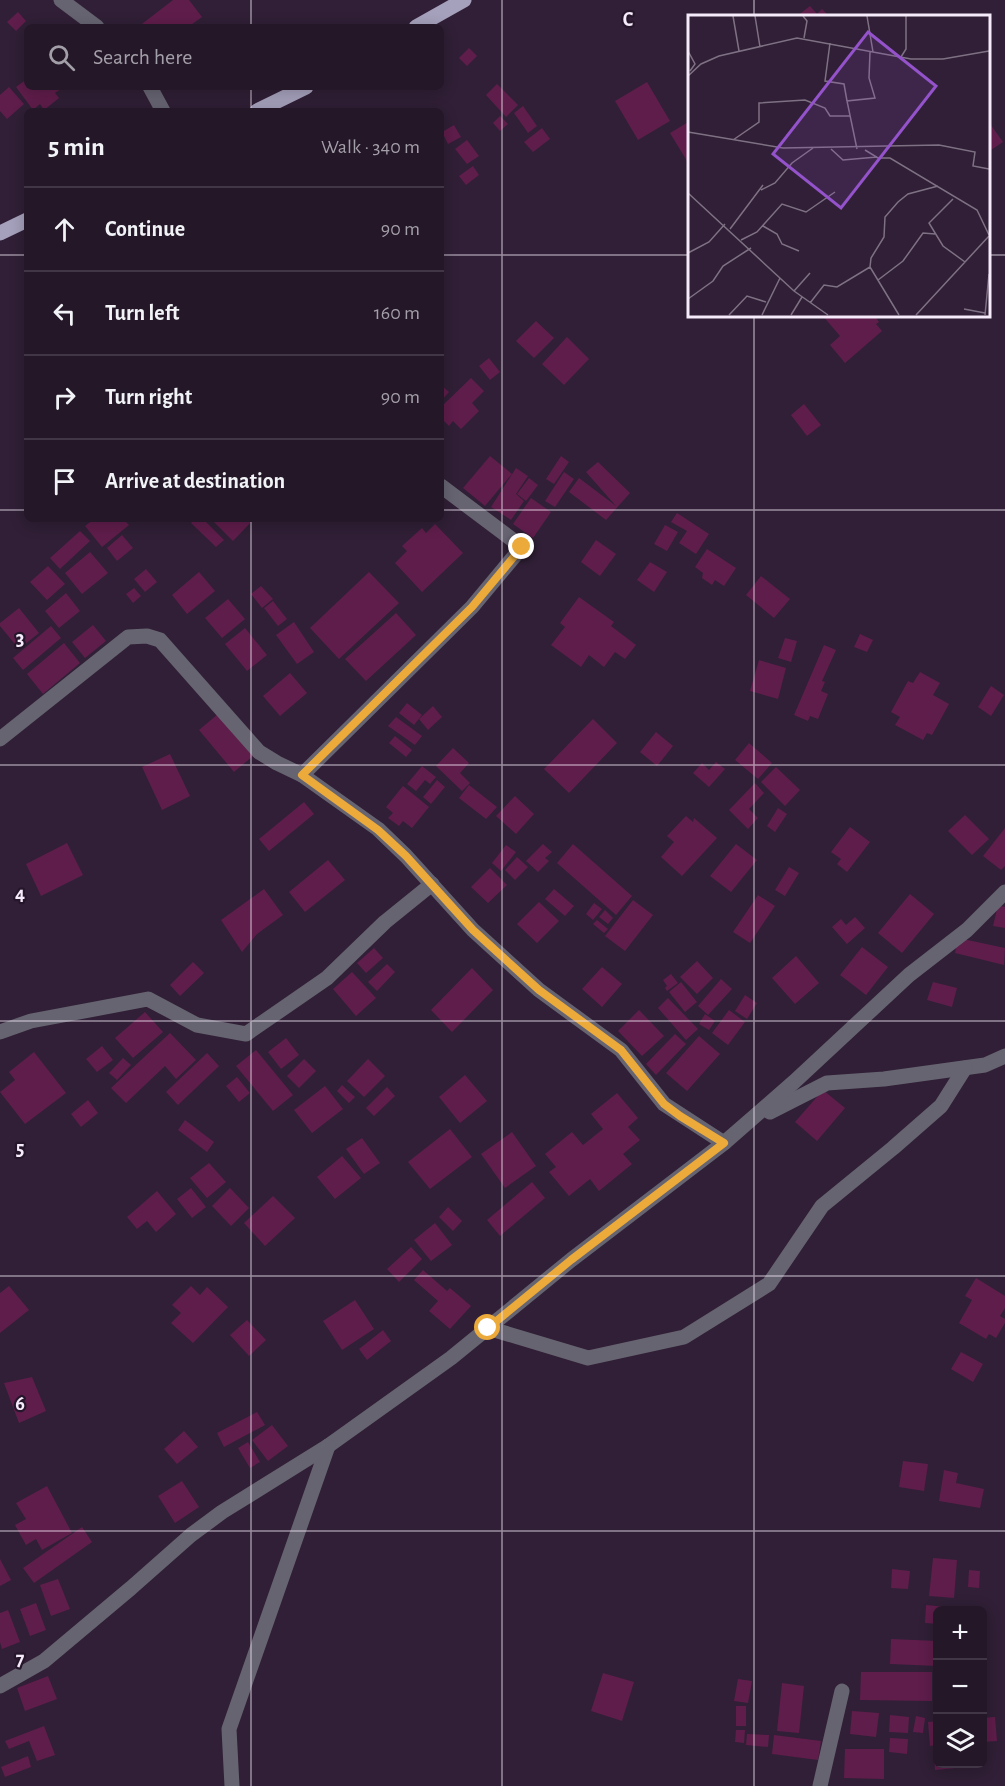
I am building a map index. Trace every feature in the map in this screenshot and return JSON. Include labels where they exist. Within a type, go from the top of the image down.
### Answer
[{"type":"main road","points":[[421,24],[464,0]]},
{"type":"main road","points":[[263,108],[300,90]]},
{"type":"main road","points":[[0,233],[24,221]]},
{"type":"street","points":[[61,0],[93,24]]},
{"type":"street","points":[[152,90],[161,108]]},
{"type":"street","points":[[302,775],[472,607],[522,547],[444,488]]},
{"type":"street","points":[[0,739],[128,637],[147,636],[160,640],[259,752],[302,775],[378,830],[432,884],[473,930],[539,990],[621,1050],[664,1104],[724,1143]]},
{"type":"street","points":[[0,1032],[31,1021],[148,999],[197,1025],[246,1034],[327,978],[385,922],[432,884]]},
{"type":"street","points":[[0,1686],[44,1661],[132,1588],[191,1535],[222,1512],[328,1446],[451,1358],[571,1260],[724,1143],[751,1121],[909,975],[967,930],[1005,892]]},
{"type":"street","points":[[751,1121],[827,1083],[884,1079],[985,1065],[1005,1056]]},
{"type":"street","points":[[488,1328],[588,1358],[684,1337],[769,1284],[822,1206],[941,1106],[965,1068]]},
{"type":"street","points":[[232,1786],[230,1729],[328,1446]]},
{"type":"street","points":[[820,1786],[842,1691]]},
{"type":"building","points":[[173,0],[189,0],[202,17],[192,24],[142,24]]},
{"type":"building","points":[[810,6],[817,14],[822,9],[828,15],[798,15]]},
{"type":"building","points":[[18,12],[26,21],[16,31],[7,22]]},
{"type":"building","points":[[469,48],[477,56],[467,66],[459,58]]},
{"type":"building","points":[[24,81],[24,90],[60,90],[55,93],[59,98],[46,108],[43,108],[40,104],[32,108],[16,87]]},
{"type":"building","points":[[647,82],[670,121],[638,140],[615,101]]},
{"type":"building","points":[[497,84],[518,105],[506,117],[486,95]]},
{"type":"building","points":[[9,87],[24,104],[7,119],[0,111],[0,95]]},
{"type":"building","points":[[523,106],[537,126],[528,133],[514,113]]},
{"type":"building","points":[[500,116],[508,124],[500,131],[493,123]]},
{"type":"building","points":[[688,122],[688,163],[670,133]]},
{"type":"building","points":[[990,124],[1003,142],[990,151]]},
{"type":"building","points":[[454,125],[461,137],[448,144],[444,131]]},
{"type":"building","points":[[542,128],[550,139],[533,152],[524,142]]},
{"type":"building","points":[[467,140],[479,156],[467,164],[455,149]]},
{"type":"building","points":[[473,166],[479,175],[466,185],[459,176]]},
{"type":"building","points":[[823,316],[875,316],[879,322],[876,324],[882,331],[845,363],[830,345],[840,336]]},
{"type":"building","points":[[536,321],[554,338],[534,358],[516,341]]},
{"type":"building","points":[[567,337],[589,359],[564,385],[542,364]]},
{"type":"building","points":[[489,358],[500,372],[490,380],[479,366]]},
{"type":"building","points":[[471,378],[484,391],[472,403],[479,411],[461,429],[453,421],[449,426],[444,421],[444,404]]},
{"type":"building","points":[[444,388],[449,392],[444,398]]},
{"type":"building","points":[[804,404],[821,425],[807,436],[791,415]]},
{"type":"building","points":[[490,456],[512,474],[485,506],[463,488]]},
{"type":"building","points":[[561,456],[569,462],[554,484],[546,479]]},
{"type":"building","points":[[598,462],[630,493],[606,520],[569,492],[579,478],[616,506],[586,472]]},
{"type":"building","points":[[516,468],[528,476],[516,494],[524,501],[511,520],[491,507]]},
{"type":"building","points":[[564,472],[574,479],[555,507],[545,501]]},
{"type":"building","points":[[529,478],[538,485],[526,501],[517,494]]},
{"type":"building","points":[[531,498],[551,512],[533,538],[513,524]]},
{"type":"building","points":[[677,513],[709,534],[696,554],[679,543],[687,531],[671,522]]},
{"type":"building","points":[[90,522],[126,522],[129,525],[102,547],[85,526]]},
{"type":"building","points":[[206,522],[224,540],[216,547],[191,523]]},
{"type":"building","points":[[214,522],[251,522],[233,541]]},
{"type":"building","points":[[435,524],[463,553],[422,592],[395,563],[407,551],[402,546],[422,528],[426,533]]},
{"type":"building","points":[[665,525],[678,532],[667,551],[654,544]]},
{"type":"building","points":[[80,531],[90,541],[60,569],[50,558]]},
{"type":"building","points":[[122,535],[133,548],[117,561],[107,548]]},
{"type":"building","points":[[596,540],[616,554],[600,576],[581,562]]},
{"type":"building","points":[[707,549],[736,568],[724,586],[715,580],[712,585],[702,578],[703,573],[695,567]]},
{"type":"building","points":[[90,552],[108,573],[82,594],[65,573]]},
{"type":"building","points":[[650,562],[667,572],[654,592],[637,580]]},
{"type":"building","points":[[48,566],[65,584],[47,600],[30,582]]},
{"type":"building","points":[[146,569],[157,582],[145,592],[134,579]]},
{"type":"building","points":[[199,572],[215,591],[187,614],[172,595]]},
{"type":"building","points":[[369,572],[399,603],[339,659],[310,628]]},
{"type":"building","points":[[761,576],[790,599],[774,618],[746,595]]},
{"type":"building","points":[[261,586],[273,599],[262,608],[251,594]]},
{"type":"building","points":[[134,588],[141,596],[133,603],[126,594]]},
{"type":"building","points":[[66,593],[80,611],[59,628],[45,611]]},
{"type":"building","points":[[579,597],[614,622],[611,626],[636,645],[625,659],[615,652],[604,667],[589,655],[581,667],[551,645],[565,627],[560,623]]},
{"type":"building","points":[[228,599],[245,619],[222,638],[205,618]]},
{"type":"building","points":[[273,601],[287,619],[278,626],[264,608]]},
{"type":"building","points":[[19,608],[39,633],[19,649],[0,623]]},
{"type":"building","points":[[396,613],[416,635],[366,681],[345,659]]},
{"type":"building","points":[[294,622],[314,652],[297,664],[276,635]]},
{"type":"building","points":[[93,625],[106,641],[85,658],[72,642]]},
{"type":"building","points":[[51,626],[61,638],[23,670],[13,658]]},
{"type":"building","points":[[245,628],[267,655],[247,671],[225,644]]},
{"type":"building","points":[[860,634],[873,640],[867,652],[854,647]]},
{"type":"building","points":[[785,638],[797,641],[791,662],[778,658]]},
{"type":"building","points":[[64,643],[80,663],[43,694],[27,674]]},
{"type":"building","points":[[824,645],[836,650],[822,681],[825,682],[821,691],[828,694],[818,719],[810,716],[808,721],[794,715]]},
{"type":"building","points":[[759,660],[786,668],[778,699],[750,691]]},
{"type":"building","points":[[920,672],[940,683],[933,695],[949,704],[932,735],[927,733],[923,740],[895,725],[900,717],[891,712],[908,681],[913,683]]},
{"type":"building","points":[[290,673],[307,693],[280,716],[263,696]]},
{"type":"building","points":[[991,686],[1004,695],[991,716],[978,707]]},
{"type":"building","points":[[407,703],[422,715],[414,725],[399,713]]},
{"type":"building","points":[[433,706],[442,717],[428,730],[419,719]]},
{"type":"building","points":[[218,714],[253,756],[234,772],[199,730]]},
{"type":"building","points":[[396,717],[422,736],[415,745],[388,726]]},
{"type":"building","points":[[593,719],[617,743],[569,793],[544,769]]},
{"type":"building","points":[[656,732],[673,746],[657,766],[640,752]]},
{"type":"building","points":[[395,736],[412,750],[406,757],[389,743]]},
{"type":"building","points":[[749,743],[772,763],[758,779],[735,760]]},
{"type":"building","points":[[453,748],[469,763],[460,773],[470,783],[462,791],[436,766]]},
{"type":"building","points":[[170,754],[190,796],[162,810],[142,767]]},
{"type":"building","points":[[716,762],[725,769],[709,787],[693,773],[702,763],[709,770]]},
{"type":"building","points":[[422,766],[436,777],[430,784],[425,780],[416,791],[407,784]]},
{"type":"building","points":[[776,767],[800,790],[785,806],[761,782]]},
{"type":"building","points":[[437,780],[445,787],[431,804],[423,797]]},
{"type":"building","points":[[755,783],[764,793],[749,809],[758,818],[748,829],[729,810]]},
{"type":"building","points":[[469,785],[497,807],[486,819],[459,798]]},
{"type":"building","points":[[403,786],[429,807],[412,828],[403,821],[399,826],[388,818],[393,813],[386,807]]},
{"type":"building","points":[[515,796],[534,814],[516,834],[496,816]]},
{"type":"building","points":[[304,802],[314,814],[269,851],[259,839]]},
{"type":"building","points":[[778,808],[787,814],[775,832],[767,826]]},
{"type":"building","points":[[965,815],[989,839],[972,855],[948,831]]},
{"type":"building","points":[[686,816],[693,822],[694,818],[717,838],[682,876],[661,857],[674,842],[667,836]]},
{"type":"building","points":[[850,827],[870,842],[847,872],[837,864],[841,859],[831,852]]},
{"type":"building","points":[[1005,828],[1005,866],[1001,870],[983,856]]},
{"type":"building","points":[[67,843],[83,875],[41,896],[26,864]]},
{"type":"building","points":[[543,844],[552,852],[545,858],[549,861],[538,872],[526,861]]},
{"type":"building","points":[[573,844],[632,896],[616,915],[557,863]]},
{"type":"building","points":[[736,844],[757,860],[731,892],[710,876]]},
{"type":"building","points":[[506,845],[516,852],[501,871],[492,863]]},
{"type":"building","points":[[517,857],[528,867],[515,880],[505,870]]},
{"type":"building","points":[[328,860],[345,880],[305,912],[289,892]]},
{"type":"building","points":[[789,867],[799,873],[785,896],[775,890]]},
{"type":"building","points":[[490,868],[507,885],[488,903],[471,887]]},
{"type":"building","points":[[264,889],[283,915],[257,934],[242,952],[221,920]]},
{"type":"building","points":[[554,889],[574,906],[565,916],[545,899]]},
{"type":"building","points":[[910,894],[934,914],[902,953],[878,933]]},
{"type":"building","points":[[758,895],[775,906],[750,943],[733,932]]},
{"type":"building","points":[[633,900],[653,915],[625,951],[605,936]]},
{"type":"building","points":[[539,902],[559,921],[537,943],[517,924]]},
{"type":"building","points":[[594,903],[602,909],[593,920],[586,914]]},
{"type":"building","points":[[998,905],[1005,907],[1005,928],[993,926]]},
{"type":"building","points":[[605,910],[613,918],[608,924],[599,917]]},
{"type":"building","points":[[855,917],[865,928],[847,944],[832,927],[841,919],[846,925]]},
{"type":"building","points":[[597,920],[608,929],[604,933],[593,924]]},
{"type":"building","points":[[958,938],[1005,948],[1004,965],[955,953]]},
{"type":"building","points":[[862,947],[888,967],[866,995],[840,975]]},
{"type":"building","points":[[374,948],[383,958],[366,973],[357,963]]},
{"type":"building","points":[[796,956],[819,983],[795,1004],[772,978]]},
{"type":"building","points":[[697,961],[713,978],[697,994],[680,977]]},
{"type":"building","points":[[193,962],[204,973],[180,996],[170,985]]},
{"type":"building","points":[[387,964],[395,972],[377,991],[368,982]]},
{"type":"building","points":[[602,967],[622,984],[602,1007],[582,989]]},
{"type":"building","points":[[472,968],[493,990],[452,1032],[431,1010]]},
{"type":"building","points":[[352,972],[376,998],[356,1016],[333,989]]},
{"type":"building","points":[[671,974],[678,983],[667,991],[663,980]]},
{"type":"building","points":[[721,979],[732,989],[708,1015],[698,1006]]},
{"type":"building","points":[[681,982],[697,1002],[685,1012],[669,992]]},
{"type":"building","points":[[933,982],[957,988],[952,1007],[927,1000]]},
{"type":"building","points":[[745,995],[757,1003],[747,1019],[735,1011]]},
{"type":"building","points":[[668,998],[698,1029],[686,1040],[658,1008]]},
{"type":"building","points":[[639,1010],[664,1036],[642,1056],[618,1031]]},
{"type":"building","points":[[729,1010],[745,1022],[728,1045],[712,1033]]},
{"type":"building","points":[[145,1012],[163,1032],[133,1058],[115,1038]]},
{"type":"building","points":[[705,1014],[715,1021],[709,1030],[699,1024]]},
{"type":"building","points":[[170,1033],[196,1060],[176,1079],[165,1066],[126,1103],[111,1088]]},
{"type":"building","points":[[675,1034],[686,1044],[656,1075],[646,1064]]},
{"type":"building","points":[[699,1036],[720,1054],[687,1091],[666,1073]]},
{"type":"building","points":[[286,1038],[299,1055],[281,1069],[268,1052]]},
{"type":"building","points":[[102,1046],[113,1060],[97,1072],[86,1059]]},
{"type":"building","points":[[256,1050],[293,1095],[273,1111],[236,1066]]},
{"type":"building","points":[[34,1052],[66,1093],[25,1124],[0,1092],[15,1080],[9,1072]]},
{"type":"building","points":[[207,1053],[219,1066],[178,1105],[166,1092]]},
{"type":"building","points":[[123,1058],[131,1065],[117,1080],[109,1073]]},
{"type":"building","points":[[304,1059],[316,1071],[299,1088],[287,1076]]},
{"type":"building","points":[[368,1059],[385,1076],[364,1097],[347,1081]]},
{"type":"building","points":[[465,1075],[487,1101],[460,1123],[439,1097]]},
{"type":"building","points":[[237,1077],[250,1093],[239,1102],[226,1086]]},
{"type":"building","points":[[342,1085],[355,1097],[349,1103],[337,1091]]},
{"type":"building","points":[[325,1086],[343,1109],[312,1133],[294,1110]]},
{"type":"building","points":[[387,1087],[395,1096],[374,1116],[366,1108]]},
{"type":"building","points":[[823,1090],[845,1108],[817,1141],[795,1122]]},
{"type":"building","points":[[617,1093],[638,1118],[628,1127],[640,1140],[623,1154],[632,1164],[599,1191],[590,1179],[569,1196],[549,1172],[556,1167],[545,1154],[572,1132],[583,1145],[603,1129],[591,1114]]},
{"type":"building","points":[[88,1100],[98,1113],[81,1127],[71,1114]]},
{"type":"building","points":[[185,1120],[214,1142],[207,1152],[178,1130]]},
{"type":"building","points":[[450,1129],[472,1157],[430,1189],[408,1162]]},
{"type":"building","points":[[512,1132],[536,1166],[505,1188],[481,1154]]},
{"type":"building","points":[[362,1138],[380,1163],[364,1174],[346,1149]]},
{"type":"building","points":[[342,1156],[361,1178],[335,1199],[317,1177]]},
{"type":"building","points":[[209,1163],[226,1182],[207,1198],[190,1178]]},
{"type":"building","points":[[532,1182],[545,1198],[500,1236],[487,1220]]},
{"type":"building","points":[[191,1188],[206,1207],[192,1218],[177,1199]]},
{"type":"building","points":[[230,1188],[249,1208],[231,1226],[212,1206]]},
{"type":"building","points":[[157,1191],[176,1214],[156,1232],[147,1221],[137,1229],[127,1217]]},
{"type":"building","points":[[273,1196],[295,1218],[265,1246],[244,1223]]},
{"type":"building","points":[[448,1207],[462,1221],[453,1231],[439,1217]]},
{"type":"building","points":[[435,1223],[452,1245],[431,1261],[414,1240]]},
{"type":"building","points":[[411,1247],[422,1259],[399,1282],[387,1269]]},
{"type":"building","points":[[423,1270],[447,1291],[450,1288],[471,1306],[450,1329],[429,1311],[438,1301],[414,1280]]},
{"type":"building","points":[[976,1278],[1005,1296],[1005,1308],[1000,1316],[1005,1319],[1005,1323],[996,1338],[989,1334],[986,1339],[959,1323],[972,1300],[965,1296]]},
{"type":"building","points":[[9,1286],[29,1310],[0,1333],[0,1293]]},
{"type":"building","points":[[191,1286],[200,1295],[207,1287],[228,1307],[193,1343],[171,1323],[181,1313],[172,1305]]},
{"type":"building","points":[[355,1300],[374,1329],[342,1350],[323,1321]]},
{"type":"building","points":[[247,1320],[266,1340],[249,1356],[230,1335]]},
{"type":"building","points":[[383,1330],[391,1341],[367,1360],[359,1349]]},
{"type":"building","points":[[961,1352],[983,1364],[973,1382],[951,1369]]},
{"type":"building","points":[[32,1377],[46,1411],[19,1423],[4,1383]]},
{"type":"building","points":[[257,1412],[265,1425],[224,1447],[217,1433]]},
{"type":"building","points":[[272,1425],[288,1446],[268,1461],[252,1440]]},
{"type":"building","points":[[184,1431],[198,1447],[177,1464],[164,1449]]},
{"type":"building","points":[[248,1442],[260,1462],[250,1468],[238,1448]]},
{"type":"building","points":[[903,1461],[928,1464],[924,1491],[899,1487]]},
{"type":"building","points":[[944,1470],[958,1473],[956,1483],[984,1489],[980,1508],[939,1501]]},
{"type":"building","points":[[182,1481],[199,1507],[175,1523],[158,1496]]},
{"type":"building","points":[[47,1486],[72,1533],[42,1550],[36,1539],[26,1545],[15,1525],[26,1519],[16,1503]]},
{"type":"building","points":[[82,1527],[92,1542],[34,1583],[23,1568]]},
{"type":"building","points":[[933,1558],[957,1560],[954,1598],[929,1596]]},
{"type":"building","points":[[0,1559],[11,1580],[0,1586]]},
{"type":"building","points":[[892,1569],[910,1571],[908,1589],[891,1588]]},
{"type":"building","points":[[969,1570],[980,1571],[979,1588],[968,1587]]},
{"type":"building","points":[[58,1579],[70,1609],[51,1616],[40,1585]]},
{"type":"building","points":[[36,1603],[46,1630],[30,1636],[20,1609]]},
{"type":"building","points":[[926,1605],[936,1606],[933,1606],[933,1624],[925,1623]]},
{"type":"building","points":[[8,1610],[20,1642],[2,1649],[0,1613]]},
{"type":"building","points":[[891,1639],[933,1641],[933,1666],[890,1664]]},
{"type":"building","points":[[861,1672],[932,1672],[932,1701],[860,1700]]},
{"type":"building","points":[[603,1673],[634,1682],[622,1721],[591,1711]]},
{"type":"building","points":[[48,1676],[57,1699],[25,1711],[17,1688]]},
{"type":"building","points":[[738,1679],[752,1681],[748,1703],[734,1701]]},
{"type":"building","points":[[782,1683],[804,1686],[799,1733],[777,1731]]},
{"type":"building","points":[[736,1706],[746,1706],[746,1726],[736,1726]]},
{"type":"building","points":[[852,1711],[879,1713],[876,1737],[850,1734]]},
{"type":"building","points":[[890,1715],[909,1717],[908,1733],[889,1732]]},
{"type":"building","points":[[916,1716],[925,1718],[923,1733],[913,1732]]},
{"type":"building","points":[[995,1717],[997,1741],[987,1742],[987,1718]]},
{"type":"building","points":[[928,1722],[933,1722],[933,1746],[930,1746]]},
{"type":"building","points":[[44,1726],[55,1755],[37,1761],[29,1741],[9,1749],[5,1741]]},
{"type":"building","points":[[736,1730],[745,1730],[744,1743],[735,1742]]},
{"type":"building","points":[[747,1734],[769,1735],[768,1747],[746,1745]]},
{"type":"building","points":[[774,1735],[821,1741],[818,1760],[772,1754]]},
{"type":"building","points":[[890,1738],[908,1739],[907,1754],[889,1752]]},
{"type":"building","points":[[845,1749],[884,1749],[884,1779],[844,1778]]},
{"type":"building","points":[[28,1756],[31,1767],[5,1777],[1,1767]]},
{"type":"route","points":[[488,1328],[571,1260],[724,1143],[664,1104],[621,1050],[539,990],[473,930],[406,856],[378,830],[302,775],[472,607],[522,547]]}]
